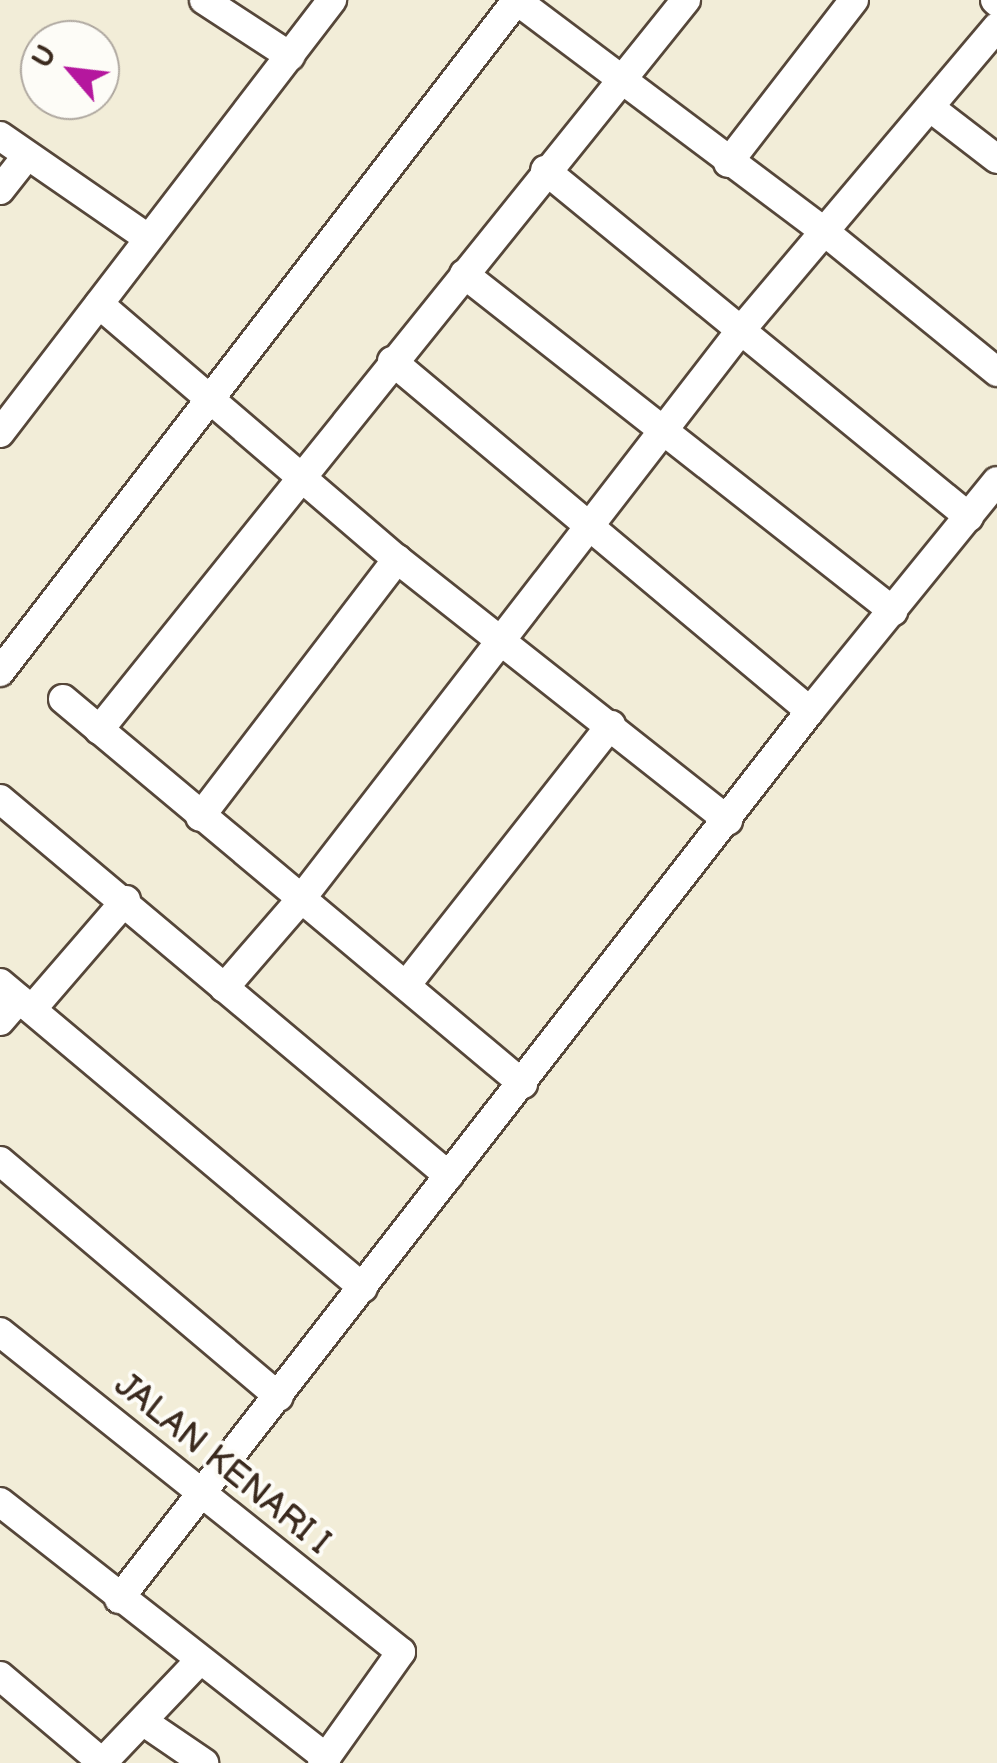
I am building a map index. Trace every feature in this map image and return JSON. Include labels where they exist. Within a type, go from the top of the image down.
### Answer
[{"type":"street","points":[[204,0],[290,56]]},
{"type":"street","points":[[0,433],[146,236],[332,0]]},
{"type":"street","points":[[0,672],[516,0],[619,82],[825,232],[997,372]]},
{"type":"street","points":[[99,730],[304,481],[392,361],[686,0]]},
{"type":"street","points":[[728,162],[854,0]]},
{"type":"street","points":[[224,988],[301,899],[740,330],[932,109],[997,27]]},
{"type":"street","points":[[932,109],[997,159]]},
{"type":"street","points":[[0,136],[146,236]]},
{"type":"street","points":[[0,190],[26,157]]},
{"type":"street","points":[[546,170],[969,517]]},
{"type":"street","points":[[464,274],[893,611]]},
{"type":"street","points":[[99,304],[398,559],[728,820]]},
{"type":"street","points":[[392,361],[587,531],[810,711]]},
{"type":"street","points":[[119,1599],[810,711],[997,481]]},
{"type":"street","points":[[200,818],[398,559]]},
{"type":"street","points":[[63,700],[523,1084]]},
{"type":"street","points":[[407,984],[611,725]]},
{"type":"street","points":[[0,799],[126,900],[224,988],[449,1176]]},
{"type":"street","points":[[0,1021],[17,997],[126,900]]},
{"type":"street","points":[[17,997],[362,1288]]},
{"type":"street","points":[[0,1161],[279,1397]]},
{"type":"street","name":"JALAN KENARI I","points":[[0,1332],[198,1496],[401,1652],[324,1760]]},
{"type":"street","points":[[0,1502],[324,1760]]},
{"type":"street","points":[[0,1676],[102,1763],[199,1661]]},
{"type":"street","points":[[144,1722],[204,1763]]}]
